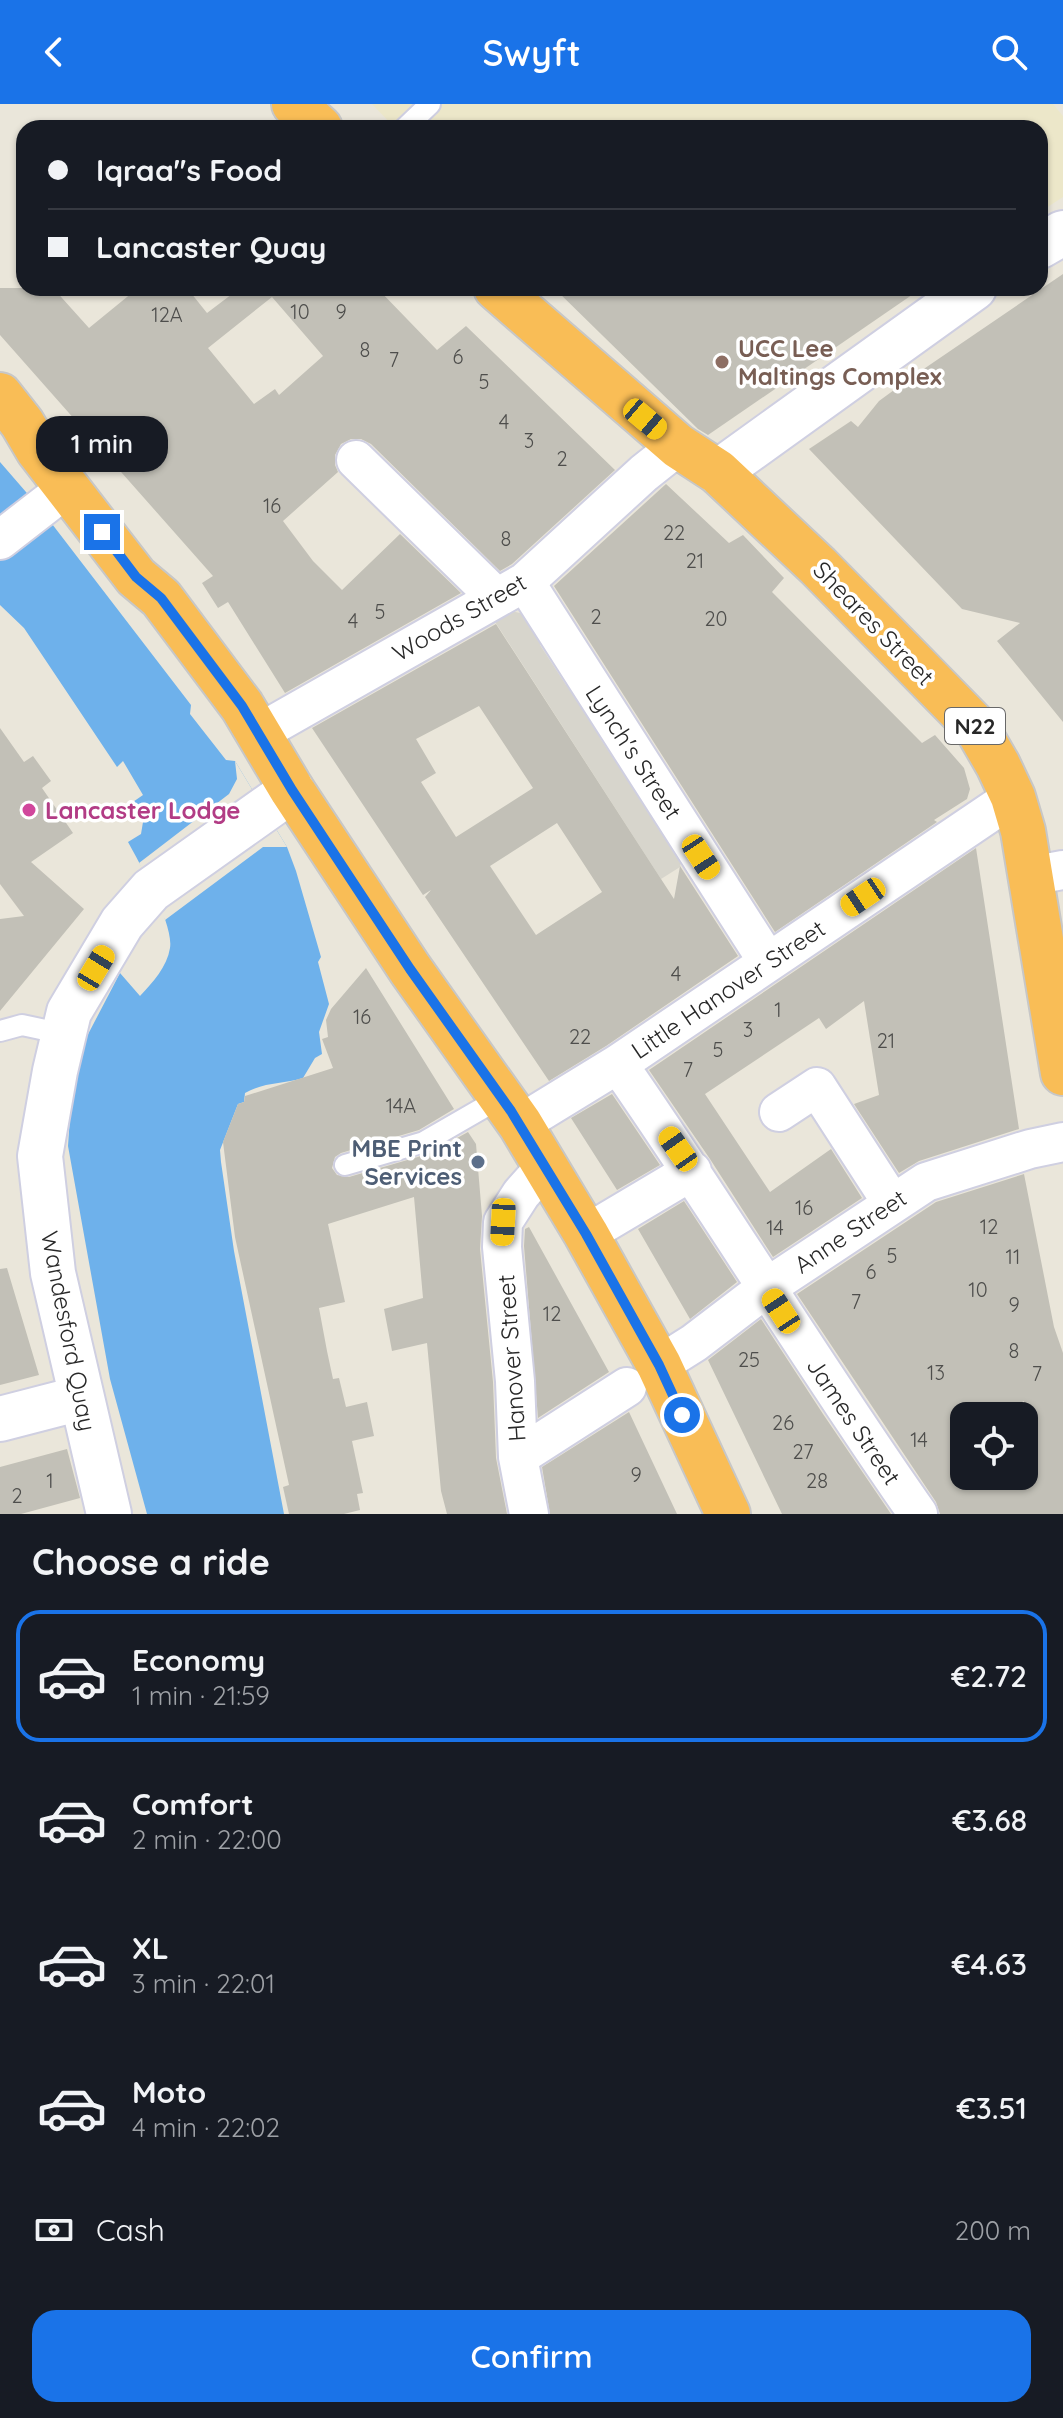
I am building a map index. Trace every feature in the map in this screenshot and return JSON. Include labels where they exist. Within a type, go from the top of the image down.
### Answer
[{"type":"highway","points":[[294,104],[311,120]]},
{"type":"highway","name":"N22","points":[[505,296],[678,446],[718,472]]},
{"type":"highway","points":[[0,395],[53,498],[161,598],[242,706],[259,733],[278,800],[410,969],[511,1111],[586,1234],[643,1376],[728,1514]]},
{"type":"highway","name":"Sheares Street","points":[[718,472],[818,566],[976,727],[998,765],[1013,797],[1023,831],[1047,873],[1063,1073]]},
{"type":"street","points":[[718,472],[963,296]]},
{"type":"street","name":"Woods Street","points":[[259,733],[511,589],[678,446]]},
{"type":"street","name":"Lynch's Street","points":[[356,460],[511,589],[768,962]]},
{"type":"street","points":[[0,540],[53,498]]},
{"type":"street","name":"Little Hanover Street","points":[[511,1111],[618,1064],[1013,797]]},
{"type":"street","name":"Wandesford Quay","points":[[109,1514],[53,1273],[40,1156],[69,1012],[122,923],[151,890],[278,800]]},
{"type":"street","name":"James Street","points":[[618,1064],[692,1171],[842,1405],[918,1514]]},
{"type":"street","points":[[779,1112],[817,1087],[892,1203]]},
{"type":"street","name":"Anne Street","points":[[519,1488],[643,1376],[892,1203],[926,1182],[1030,1149],[1063,1142]]},
{"type":"street","name":"Hanover Street","points":[[519,1488],[515,1381],[502,1247],[503,1222],[521,1194],[545,1167]]},
{"type":"street","points":[[586,1234],[692,1171]]},
{"type":"street","points":[[0,1419],[81,1398]]},
{"type":"lane","points":[[413,120],[430,104]]},
{"type":"lane","points":[[0,1031],[22,1025],[64,1034]]},
{"type":"lane","points":[[345,1165],[424,1142],[511,1111]]},
{"type":"shaded area","points":[[372,104],[1053,104],[1063,116],[1063,197],[1048,207],[1048,120],[387,120]]},
{"type":"shaded area","points":[[507,610],[524,614],[543,629],[540,645],[566,685],[579,686],[602,721],[600,738],[653,818],[668,821],[684,847],[680,867],[661,879],[492,617]]},
{"type":"water","points":[[0,462],[39,507],[191,705],[190,714],[226,760],[235,761],[287,847],[321,957],[318,962],[329,1004],[319,1032],[322,1054],[315,1058],[303,1078],[266,1085],[245,1093],[244,1102],[238,1104],[220,1150],[234,1251],[284,1514],[147,1514],[110,1379],[68,1146],[72,1089],[84,1042],[120,973],[140,996],[163,968],[170,948],[170,937],[155,894],[128,842],[141,834],[143,822],[130,804],[143,795],[123,761],[117,767],[24,628],[0,605]]},
{"type":"pier","points":[[235,761],[287,847],[263,847],[165,920],[139,863],[229,794],[237,779]]},
{"type":"building","points":[[1063,274],[1063,722],[997,641],[1020,623],[962,609],[809,449],[851,421],[858,427],[879,401],[909,379],[1031,296],[1048,296],[1048,284]]},
{"type":"building","points":[[0,288],[16,288],[16,296],[60,296],[89,328],[128,296],[193,296],[207,313],[229,296],[385,296],[437,350],[466,326],[615,470],[512,564],[500,571],[371,444],[361,439],[351,439],[341,444],[335,455],[338,472],[283,521],[313,561],[342,590],[400,534],[461,593],[285,693],[228,602],[218,608],[202,583],[213,576],[0,335]],"holes":[[[272,297],[323,356],[279,395],[275,389],[254,404],[208,348]]]},
{"type":"building","name":"UCC Lee Maltings Complex","points":[[562,296],[910,296],[708,435],[698,429]]},
{"type":"building","points":[[666,484],[729,543],[743,535],[784,578],[772,592],[922,743],[935,735],[964,768],[970,789],[967,799],[934,820],[937,822],[775,932],[554,586]]},
{"type":"building","points":[[496,624],[674,899],[680,866],[738,956],[549,1081],[425,897],[431,890],[423,895],[312,728]],"holes":[[[479,706],[533,788],[456,837],[421,782],[436,773],[416,739]],[[557,823],[602,892],[536,935],[490,866]]]},
{"type":"building","points":[[0,728],[24,762],[33,756],[51,781],[42,788],[73,833],[31,862],[84,909],[0,1011],[0,919],[24,916],[0,884]]},
{"type":"building","points":[[976,848],[1019,1129],[919,1161],[899,1173],[854,1104],[879,1095],[864,1001],[826,1029],[819,1018],[705,1094],[770,1192],[831,1149],[862,1198],[773,1257],[649,1070]]},
{"type":"building","points":[[366,968],[454,1109],[419,1130],[341,1153],[335,1157],[332,1168],[337,1175],[349,1177],[428,1154],[468,1132],[476,1144],[482,1216],[480,1249],[493,1382],[496,1458],[507,1514],[447,1514],[441,1491],[427,1343],[392,1351],[384,1309],[423,1298],[414,1197],[328,1224],[345,1302],[319,1308],[333,1379],[339,1378],[346,1407],[367,1402],[374,1436],[352,1441],[363,1493],[357,1494],[360,1510],[344,1514],[289,1514],[283,1487],[289,1485],[235,1237],[223,1142],[238,1104],[244,1102],[245,1096],[333,1068],[322,1039],[328,1037],[326,1020],[331,1009]]},
{"type":"building","points":[[612,1094],[660,1165],[617,1190],[571,1118]]},
{"type":"building","points":[[1024,1174],[1054,1327],[1063,1353],[1063,1514],[940,1514],[936,1502],[797,1294],[936,1202]]},
{"type":"building","points":[[684,1201],[737,1282],[690,1319],[638,1229]]},
{"type":"building","points":[[529,1227],[609,1372],[538,1418],[524,1246],[525,1229]]},
{"type":"building","points":[[7,1268],[39,1375],[0,1385],[0,1269]]},
{"type":"building","points":[[761,1319],[891,1514],[782,1514],[708,1360]]},
{"type":"building","points":[[629,1412],[677,1514],[550,1514],[542,1467]]},
{"type":"building","points":[[67,1449],[80,1498],[21,1514],[0,1514],[0,1467]]},
{"type":"place","name":"UCC Lee Maltings Complex","points":[[722,362]]},
{"type":"place","name":"Lancaster Lodge","points":[[29,810]]},
{"type":"place","name":"MBE Print Services","points":[[478,1162]]},
{"type":"route","points":[[102,532],[136,577],[161,598],[242,706],[292,790],[410,969],[511,1111],[586,1234],[659,1365],[682,1415]]}]
